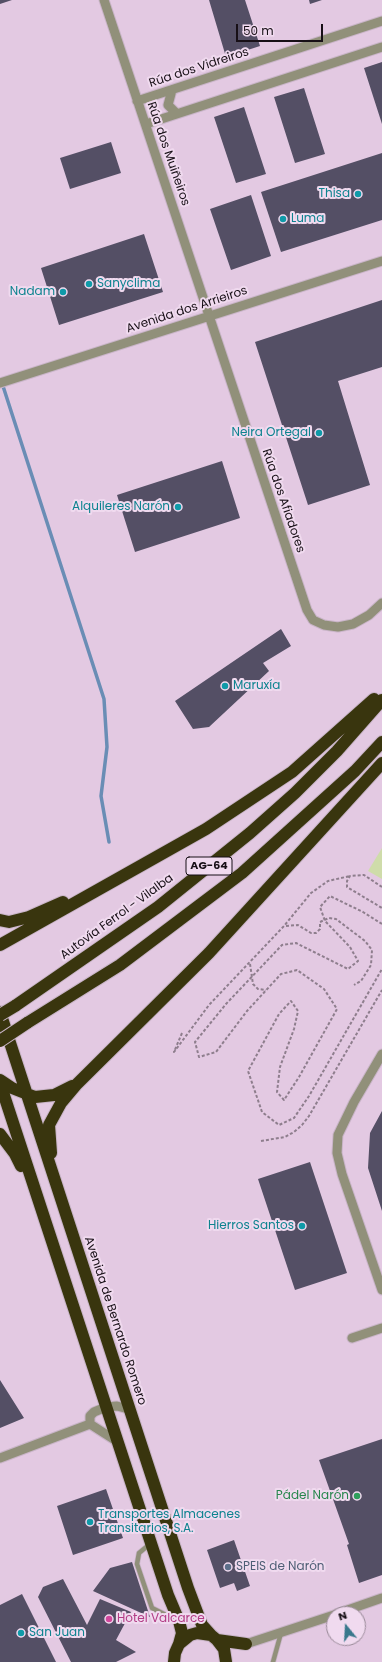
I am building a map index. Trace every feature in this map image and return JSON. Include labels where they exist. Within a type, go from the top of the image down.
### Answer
[{"type":"highway","points":[[0,945],[206,829],[292,772],[382,692]]},
{"type":"highway","name":"Autovía Ferrol - Vilalba","points":[[0,1015],[158,907],[250,833],[295,793],[337,751],[382,700]]},
{"type":"highway","name":"AG-64","points":[[0,1041],[120,965],[242,873],[354,771],[382,742]]},
{"type":"highway","points":[[59,1193],[51,1156],[49,1125],[61,1103],[77,1084],[209,953],[382,763]]},
{"type":"highway","points":[[0,920],[8,922],[29,917],[140,866]]},
{"type":"highway","name":"Avenida de Bernardo Romero","points":[[0,1012],[128,1409],[188,1588],[202,1625],[224,1649],[226,1661]]},
{"type":"highway","points":[[3,1100],[12,1088],[20,1072]]},
{"type":"highway","points":[[0,1081],[12,1088],[35,1097],[54,1095],[77,1084]]},
{"type":"highway","points":[[0,1081],[3,1100],[39,1200],[151,1543],[179,1621],[182,1633],[176,1653]]},
{"type":"highway","points":[[0,1134],[15,1154],[39,1200]]},
{"type":"highway","points":[[166,1662],[176,1653],[190,1635],[197,1633],[246,1644]]},
{"type":"highway","points":[[226,1661],[246,1644]]},
{"type":"street","name":"Rúa dos Muiñeiros","points":[[104,0],[209,315]]},
{"type":"street","name":"Rúa dos Vidreiros","points":[[137,101],[382,21]]},
{"type":"street","points":[[146,124],[382,47]]},
{"type":"street","points":[[172,90],[168,105],[176,113]]},
{"type":"street","name":"Avenida dos Arrieiros","points":[[0,383],[382,261]]},
{"type":"street","name":"Rúa dos Afiadores","points":[[209,315],[302,596],[313,620],[324,625],[338,627],[353,624],[369,615],[382,603]]},
{"type":"street","points":[[382,1054],[354,1102],[338,1135],[337,1153],[342,1174],[382,1290]]},
{"type":"street","points":[[352,1338],[382,1328]]},
{"type":"street","points":[[90,1424],[90,1416],[94,1412],[106,1407],[117,1406],[128,1409]]},
{"type":"street","points":[[90,1424],[118,1442]]},
{"type":"street","points":[[0,1458],[90,1424]]},
{"type":"street","points":[[358,1606],[382,1598]]},
{"type":"street","points":[[246,1644],[326,1617]]},
{"type":"lane","points":[[151,1543],[139,1553],[137,1564],[152,1608],[179,1621]]},
{"type":"lane","points":[[273,1662],[282,1632]]},
{"type":"path","points":[[182,1033],[174,1052],[209,1005],[250,964],[311,893],[320,886],[328,881],[350,876],[364,875],[382,887]]},
{"type":"path","points":[[350,876],[347,881],[348,887],[382,908]]},
{"type":"path","points":[[382,924],[363,912],[330,896],[320,907],[325,921],[350,947],[358,962],[348,969],[296,943],[282,945],[226,1004],[195,1042],[199,1057],[216,1052],[280,974],[297,970],[324,989],[337,1009],[300,1077],[284,1100],[277,1092],[280,1067],[294,1029],[298,1011],[291,1002],[279,1014],[248,1070],[262,1112],[279,1125],[294,1118],[309,1096],[382,969]]},
{"type":"path","points":[[284,926],[298,925],[311,933],[316,933],[320,929],[320,922],[329,918],[336,919],[365,941],[372,950],[371,965],[361,981],[354,984]]},
{"type":"path","points":[[250,964],[253,984],[258,989],[266,990]]},
{"type":"path","points":[[261,1140],[286,1137],[302,1125],[309,1116],[382,990]]},
{"type":"shaded area","points":[[0,0],[382,0],[382,1662],[0,1662]]},
{"type":"green space","points":[[382,848],[382,879],[368,871]]},
{"type":"building","points":[[0,0],[12,0],[0,4]]},
{"type":"building","points":[[209,0],[245,0],[260,46],[226,57]]},
{"type":"building","points":[[309,0],[322,0],[310,4]]},
{"type":"building","points":[[382,62],[382,124],[364,68]]},
{"type":"building","points":[[304,88],[325,154],[295,163],[274,97]]},
{"type":"building","points":[[244,107],[266,174],[236,183],[214,117]]},
{"type":"building","points":[[111,142],[121,173],[70,189],[60,158]]},
{"type":"building","points":[[382,153],[382,220],[281,252],[261,192]]},
{"type":"building","points":[[251,195],[271,256],[231,270],[210,209]]},
{"type":"building","points":[[144,234],[163,292],[59,325],[41,268]]},
{"type":"building","name":"Neira Ortegal","points":[[382,300],[382,367],[338,381],[370,485],[308,505],[255,342]]},
{"type":"building","name":"Alquileres Narón","points":[[222,461],[240,518],[135,552],[117,495]]},
{"type":"building","name":"Maruxía","points":[[281,629],[291,646],[263,663],[269,671],[209,727],[193,729],[175,701]]},
{"type":"building","points":[[382,1111],[382,1211],[368,1168],[370,1133]]},
{"type":"building","name":"Hierros Santos","points":[[310,1162],[347,1273],[295,1290],[258,1179]]},
{"type":"building","points":[[0,1380],[24,1418],[0,1428]]},
{"type":"building","name":"Pádel Narón","points":[[382,1439],[382,1575],[359,1583],[347,1545],[349,1544],[319,1460]]},
{"type":"building","name":"Transportes Almacenes Transitarios, S.A.","points":[[106,1489],[123,1538],[73,1555],[57,1506]]},
{"type":"building","name":"SPEIS de Narón","points":[[234,1540],[250,1586],[237,1591],[234,1583],[220,1588],[207,1550]]},
{"type":"building","points":[[132,1562],[150,1617],[93,1591],[110,1568]]},
{"type":"building","name":"Hotel Valcarce","points":[[63,1579],[87,1625],[100,1599],[131,1612],[116,1640],[136,1652],[116,1662],[71,1662],[38,1597],[43,1587]]},
{"type":"building","name":"San Juan","points":[[22,1594],[56,1662],[0,1662],[0,1605]]},
{"type":"waterway","points":[[2,383],[104,699],[107,747],[101,796],[109,842]]},
{"type":"place","name":"Thisa","points":[[358,194]]},
{"type":"place","name":"Luma","points":[[283,219]]},
{"type":"place","name":"Sanyclima","points":[[89,284]]},
{"type":"place","name":"Nadam","points":[[63,292]]},
{"type":"place","name":"Neira Ortegal","points":[[319,433]]},
{"type":"place","name":"Alquileres Narón","points":[[178,507]]},
{"type":"place","name":"Maruxía","points":[[225,686]]},
{"type":"place","name":"Hierros Santos","points":[[302,1226]]},
{"type":"place","name":"Pádel Narón","points":[[357,1496]]},
{"type":"place","name":"Transportes Almacenes Transitarios, S.A.","points":[[90,1522]]},
{"type":"place","name":"SPEIS de Narón","points":[[228,1567]]},
{"type":"place","name":"Hotel Valcarce","points":[[109,1619]]},
{"type":"place","name":"San Juan","points":[[21,1633]]}]
